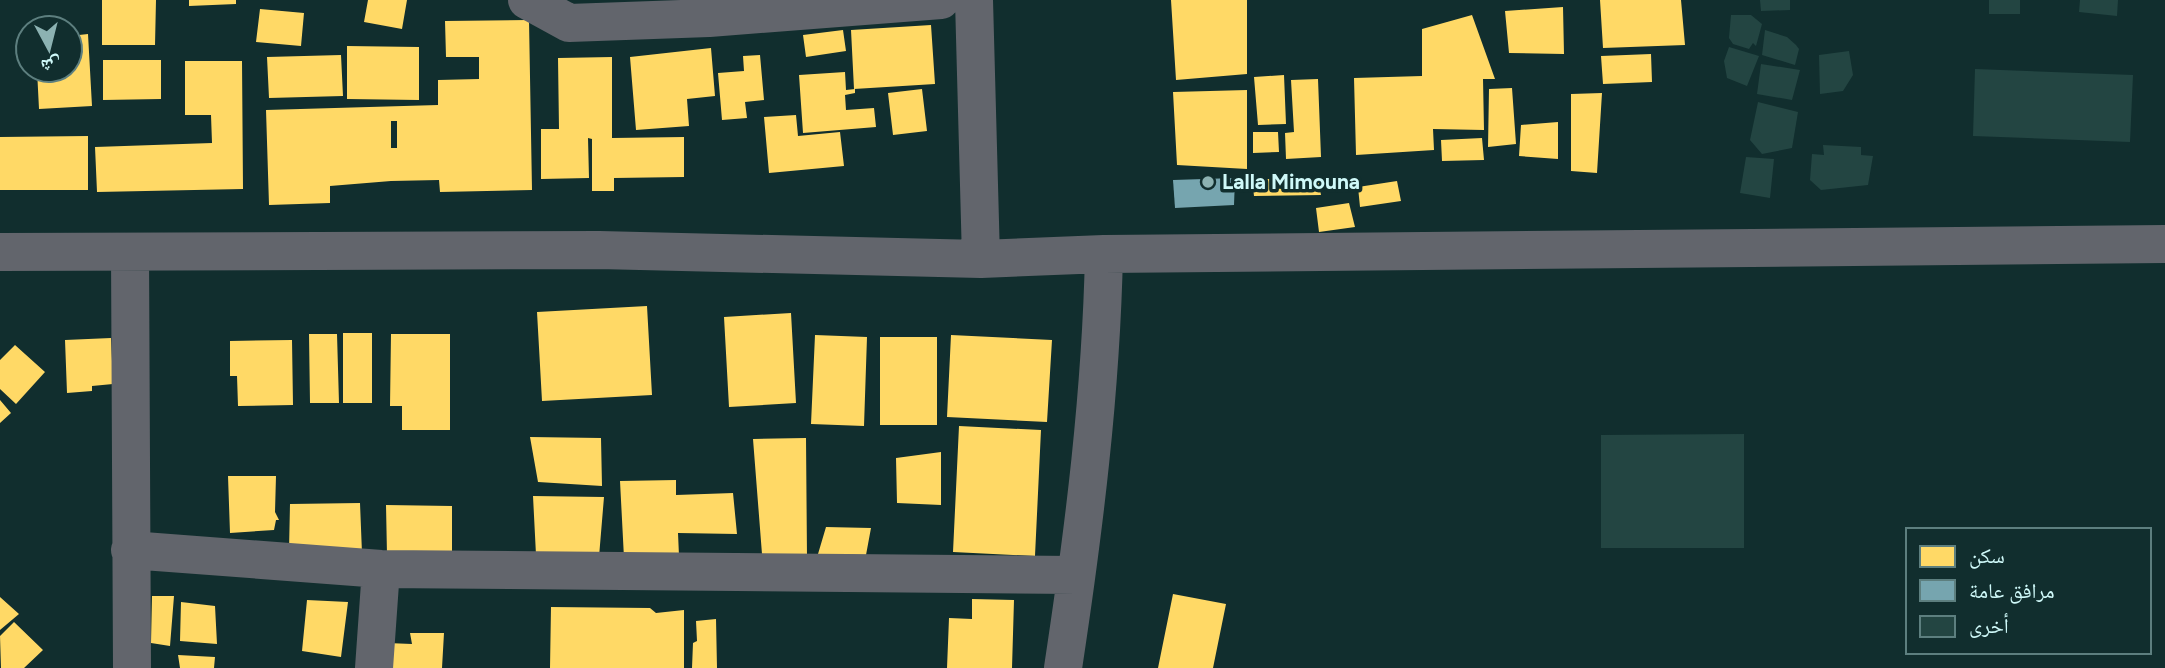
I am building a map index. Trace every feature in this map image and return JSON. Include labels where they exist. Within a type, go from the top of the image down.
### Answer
[{"type":"street","points":[[527,0],[569,23],[641,10],[941,0]]},
{"type":"street","points":[[974,0],[981,259]]},
{"type":"street","points":[[0,252],[599,250],[981,259],[1104,254],[2165,244]]},
{"type":"street","points":[[130,252],[132,668]]},
{"type":"street","points":[[1063,668],[1094,439],[1102,337],[1104,254]]},
{"type":"street","points":[[130,550],[381,569],[1076,575]]},
{"type":"street","points":[[374,668],[381,569]]},
{"type":"building: سكن","points":[[102,0],[156,0],[155,45],[102,45]]},
{"type":"building: سكن","points":[[189,0],[236,0],[236,4],[189,6]]},
{"type":"building: سكن","points":[[368,0],[407,0],[402,29],[364,22]]},
{"type":"building: سكن","points":[[1171,0],[1247,0],[1247,74],[1176,80]]},
{"type":"building: سكن","points":[[1600,0],[1681,0],[1685,45],[1603,48]]},
{"type":"building: سكن","points":[[1563,7],[1564,54],[1509,53],[1505,11]]},
{"type":"building: سكن","points":[[260,9],[304,13],[301,46],[256,42]]},
{"type":"building: سكن","points":[[1472,15],[1495,79],[1483,79],[1484,130],[1433,129],[1434,150],[1356,155],[1354,78],[1422,76],[1422,29]]},
{"type":"building: سكن","points":[[529,20],[532,190],[440,192],[439,180],[391,181],[330,186],[330,203],[269,205],[266,110],[438,105],[438,80],[479,79],[479,57],[446,57],[445,21]],"holes":[[[391,121],[397,121],[397,148],[391,148]]]},
{"type":"building: سكن","points":[[931,25],[935,84],[854,89],[851,30]]},
{"type":"building: سكن","points":[[843,30],[846,51],[806,57],[803,35]]},
{"type":"building: سكن","points":[[84,34],[88,34],[92,106],[39,109],[38,84],[84,84]]},
{"type":"building: سكن","points":[[347,46],[419,47],[419,100],[347,99]]},
{"type":"building: سكن","points":[[711,48],[715,96],[687,99],[689,126],[636,130],[630,57]]},
{"type":"building: سكن","points":[[1651,54],[1652,82],[1603,84],[1601,56]]},
{"type":"building: سكن","points":[[341,55],[343,96],[269,98],[267,57]]},
{"type":"building: سكن","points":[[760,55],[764,100],[745,102],[747,118],[722,120],[718,73],[744,71],[743,56]]},
{"type":"building: سكن","points":[[612,57],[612,138],[684,137],[684,177],[614,178],[614,191],[592,191],[592,139],[588,138],[589,178],[541,179],[541,129],[559,129],[558,58]]},
{"type":"building: سكن","points":[[103,60],[161,60],[161,99],[103,100]]},
{"type":"building: سكن","points":[[185,61],[242,61],[243,189],[97,192],[95,147],[212,143],[211,115],[185,115]]},
{"type":"building: سكن","points":[[845,72],[846,90],[855,89],[855,93],[845,95],[846,110],[874,108],[876,127],[803,133],[799,75]]},
{"type":"building: سكن","points":[[1284,75],[1286,124],[1258,125],[1254,77]]},
{"type":"building: سكن","points":[[1318,79],[1321,157],[1286,159],[1285,133],[1294,132],[1291,80]]},
{"type":"building: سكن","points":[[1512,88],[1516,144],[1488,147],[1489,89]]},
{"type":"building: سكن","points":[[922,89],[927,131],[893,135],[888,93]]},
{"type":"building: سكن","points":[[1247,90],[1247,169],[1177,165],[1173,92]]},
{"type":"building: سكن","points":[[1602,93],[1597,173],[1571,171],[1571,94]]},
{"type":"building: سكن","points":[[796,115],[798,136],[840,132],[844,166],[769,173],[764,117]]},
{"type":"building: سكن","points":[[1558,122],[1558,159],[1519,156],[1521,125]]},
{"type":"building: سكن","points":[[1253,132],[1278,132],[1279,152],[1253,153]]},
{"type":"building: سكن","points":[[88,136],[88,190],[0,190],[0,137]]},
{"type":"building: سكن","points":[[1482,138],[1484,160],[1442,161],[1441,140]]},
{"type":"building: سكن","points":[[1252,179],[1318,179],[1321,195],[1254,196]]},
{"type":"building: سكن","points":[[1397,181],[1401,201],[1360,207],[1358,187]]},
{"type":"building: سكن","points":[[1349,203],[1355,227],[1319,232],[1316,208]]},
{"type":"building: سكن","points":[[647,306],[652,395],[542,401],[537,312]]},
{"type":"building: سكن","points":[[791,313],[796,403],[729,407],[724,317]]},
{"type":"building: سكن","points":[[343,333],[372,333],[372,403],[343,403]]},
{"type":"building: سكن","points":[[309,334],[337,334],[339,403],[310,403]]},
{"type":"building: سكن","points":[[391,334],[450,334],[450,430],[402,430],[402,406],[390,406]]},
{"type":"building: سكن","points":[[815,335],[867,337],[864,426],[811,424]]},
{"type":"building: سكن","points":[[951,335],[1052,340],[1047,422],[947,417]]},
{"type":"building: سكن","points":[[880,337],[937,337],[937,425],[880,425]]},
{"type":"building: سكن","points":[[111,338],[113,384],[92,386],[92,391],[67,393],[65,340]]},
{"type":"building: سكن","points":[[292,340],[293,405],[238,406],[237,376],[230,376],[230,341]]},
{"type":"building: سكن","points":[[15,345],[45,372],[16,404],[0,389],[0,360]]},
{"type":"building: سكن","points":[[0,400],[11,413],[0,423]]},
{"type":"building: سكن","points":[[959,426],[1041,430],[1035,556],[953,552]]},
{"type":"building: سكن","points":[[530,437],[601,438],[602,486],[538,482]]},
{"type":"building: سكن","points":[[806,438],[807,557],[762,554],[753,439]]},
{"type":"building: سكن","points":[[941,452],[941,505],[897,503],[896,458]]},
{"type":"building: سكن","points":[[228,476],[276,476],[275,512],[279,520],[276,520],[274,530],[230,533]]},
{"type":"building: سكن","points":[[676,480],[676,495],[733,493],[737,534],[678,533],[679,556],[624,558],[620,481]]},
{"type":"building: سكن","points":[[533,496],[604,497],[599,557],[536,555]]},
{"type":"building: سكن","points":[[360,503],[362,553],[289,551],[290,504]]},
{"type":"building: سكن","points":[[386,505],[452,506],[452,558],[387,555]]},
{"type":"building: سكن","points":[[826,527],[871,528],[866,555],[818,554]]},
{"type":"building: سكن","points":[[1173,594],[1226,604],[1213,668],[1158,668]]},
{"type":"building: سكن","points":[[152,596],[174,596],[170,646],[151,643]]},
{"type":"building: سكن","points":[[0,597],[19,614],[0,630]]},
{"type":"building: سكن","points":[[972,599],[1014,600],[1012,668],[947,668],[949,618],[972,619]]},
{"type":"building: سكن","points":[[307,600],[348,602],[341,657],[302,651]]},
{"type":"building: سكن","points":[[181,602],[215,606],[217,644],[180,641]]},
{"type":"building: سكن","points":[[551,607],[650,608],[656,613],[684,610],[684,668],[550,668]]},
{"type":"building: سكن","points":[[716,619],[717,668],[692,668],[693,643],[697,641],[696,621]]},
{"type":"building: سكن","points":[[14,622],[43,650],[24,668],[1,668],[0,636]]},
{"type":"building: سكن","points":[[410,633],[444,633],[442,668],[390,668],[387,643],[412,644]]},
{"type":"building: سكن","points":[[178,655],[215,657],[214,668],[180,668]]},
{"type":"building: مرافق عامة","points":[[1235,178],[1234,205],[1175,208],[1173,180]]},
{"type":"building: أخرى","points":[[1760,0],[1790,0],[1790,10],[1761,11]]},
{"type":"building: أخرى","points":[[1989,0],[2020,0],[2020,14],[1989,14]]},
{"type":"building: أخرى","points":[[2080,0],[2118,0],[2117,16],[2079,12]]},
{"type":"building: أخرى","points":[[1731,15],[1751,15],[1762,24],[1756,46],[1753,43],[1749,49],[1733,44],[1729,38]]},
{"type":"building: أخرى","points":[[1765,30],[1787,37],[1796,45],[1799,49],[1795,65],[1762,55]]},
{"type":"building: أخرى","points":[[1729,47],[1759,56],[1747,86],[1727,78],[1724,61]]},
{"type":"building: أخرى","points":[[1849,51],[1853,75],[1843,91],[1820,94],[1819,55]]},
{"type":"building: أخرى","points":[[1761,64],[1800,70],[1792,100],[1757,94]]},
{"type":"building: أخرى","points":[[1975,69],[2133,75],[2130,142],[1973,136]]},
{"type":"building: أخرى","points":[[1758,102],[1798,112],[1792,148],[1762,154],[1750,140]]},
{"type":"building: أخرى","points":[[1823,145],[1861,147],[1861,155],[1873,156],[1868,185],[1821,190],[1810,180],[1812,154],[1824,155]]},
{"type":"building: أخرى","points":[[1746,157],[1774,159],[1770,198],[1740,193]]},
{"type":"building: أخرى","points":[[1744,434],[1744,548],[1601,548],[1601,435]]},
{"type":"place","name":"Lalla Mimouna","points":[[1208,182]]}]
